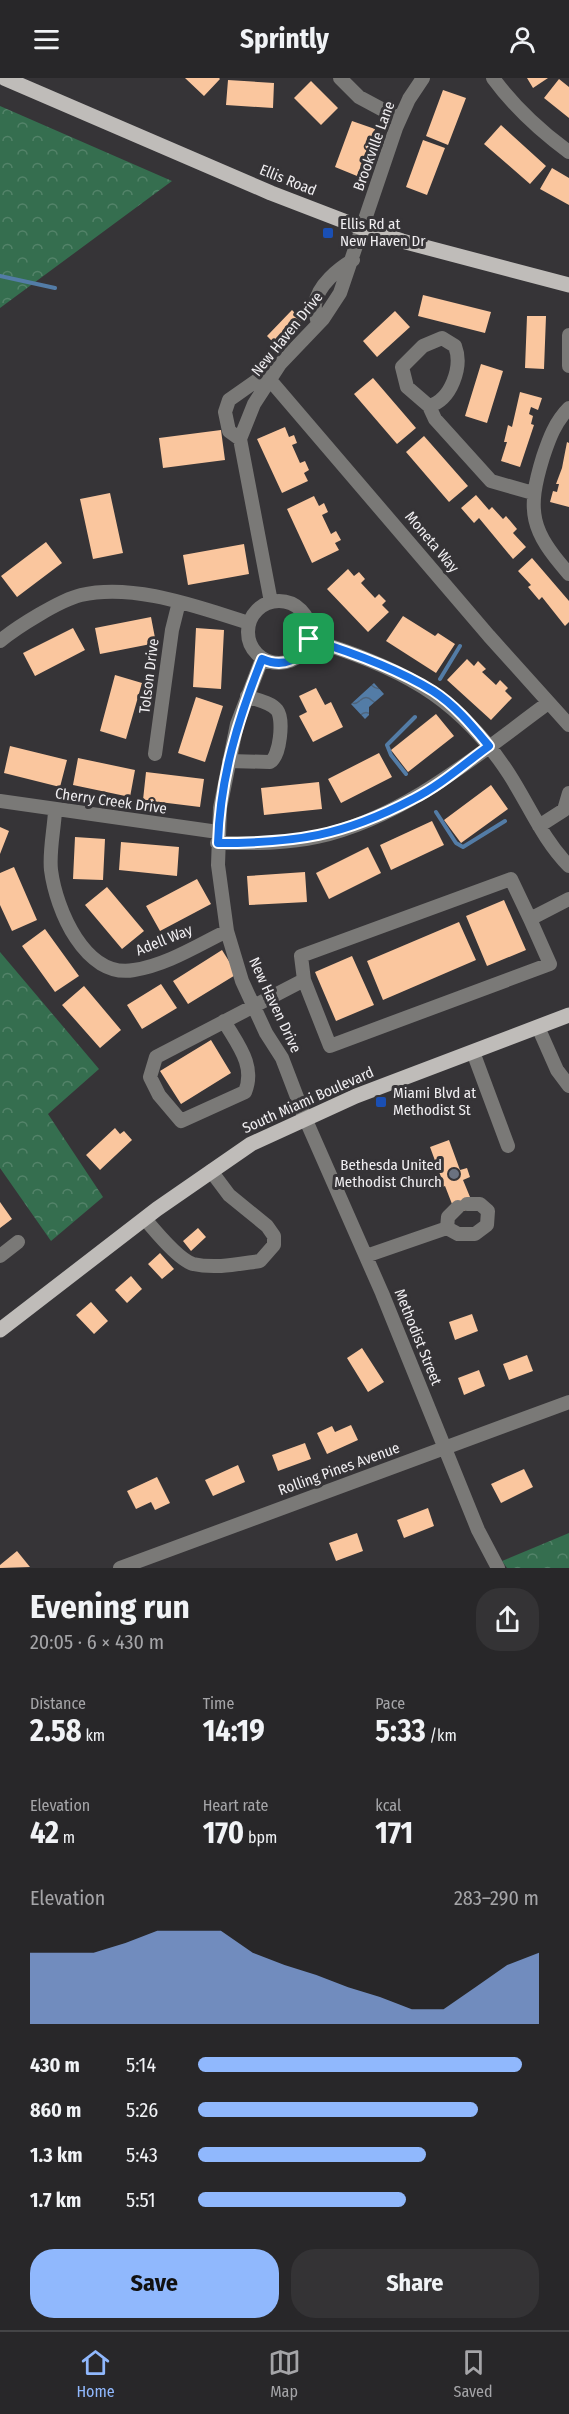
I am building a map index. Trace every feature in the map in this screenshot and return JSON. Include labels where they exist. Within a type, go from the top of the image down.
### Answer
[{"type":"main road","name":"Ellis Road","points":[[4,78],[271,193],[362,228],[402,241],[569,285]]},
{"type":"main road","name":"South Miami Boulevard","points":[[0,1330],[145,1219],[251,1144],[305,1118],[569,1015]]},
{"type":"street","points":[[340,78],[359,97],[400,119]]},
{"type":"street","name":"Brookville Lane","points":[[362,228],[400,119],[423,78]]},
{"type":"street","points":[[493,78],[513,104],[539,131],[569,152]]},
{"type":"street","name":"New Haven Drive","points":[[240,439],[254,404],[280,364],[318,324],[340,293],[362,228]]},
{"type":"street","points":[[569,335],[569,366]]},
{"type":"street","points":[[429,406],[443,399],[458,363],[455,346],[442,338],[423,345],[402,367],[407,387],[429,406],[435,419],[491,481],[533,493]]},
{"type":"street","points":[[271,602],[240,439],[229,431],[225,412],[229,399],[280,364]]},
{"type":"street","name":"Moneta Way","points":[[270,380],[569,725]]},
{"type":"street","points":[[569,408],[550,436],[533,493],[533,507],[539,534],[569,574]]},
{"type":"street","points":[[0,641],[79,596],[108,592],[179,603],[249,623]]},
{"type":"street","points":[[282,601],[300,610],[310,629],[309,639],[299,656],[281,664],[262,659],[249,643],[249,623],[261,606],[271,602],[282,601]]},
{"type":"street","name":"Tolson Drive","points":[[155,754],[171,630],[179,603]]},
{"type":"street","points":[[309,639],[385,667],[435,692],[471,725],[489,746],[517,787],[554,851],[569,866]]},
{"type":"street","name":"New Haven Drive","points":[[262,659],[237,724],[229,760],[218,837],[221,897],[227,931],[242,981],[282,1059],[305,1118]]},
{"type":"street","points":[[229,760],[270,762],[276,759],[278,753],[280,717],[278,710],[272,705],[247,696]]},
{"type":"street","name":"Cherry Creek Drive","points":[[0,801],[218,837],[291,841],[338,832],[414,799],[548,703]]},
{"type":"street","points":[[539,826],[564,810],[569,793]]},
{"type":"street","name":"Adell Way","points":[[55,811],[51,869],[58,899],[77,939],[96,961],[115,969],[133,970],[161,962],[227,931]]},
{"type":"street","points":[[511,879],[530,919],[550,964],[330,1046],[304,980],[301,956],[511,879]]},
{"type":"street","points":[[530,919],[569,899]]},
{"type":"street","points":[[224,1021],[246,1061],[250,1079],[245,1092],[181,1121],[159,1095],[150,1077],[156,1057],[253,1005],[304,980]]},
{"type":"street","points":[[538,1027],[563,1068],[569,1086]]},
{"type":"street","points":[[472,1052],[508,1146]]},
{"type":"street","name":"Methodist Street","points":[[305,1118],[366,1256],[478,1530],[498,1568]]},
{"type":"street","points":[[145,1219],[159,1236],[191,1263],[222,1266],[260,1261],[274,1245],[274,1236],[267,1226],[229,1195],[210,1171]]},
{"type":"street","points":[[366,1256],[447,1228],[467,1235],[483,1230],[489,1218],[484,1207],[475,1202],[462,1205],[448,1217],[447,1228]]},
{"type":"street","points":[[0,1256],[18,1242]]},
{"type":"street","name":"Rolling Pines Avenue","points":[[120,1568],[569,1402]]},
{"type":"green space","points":[[0,106],[172,181],[0,308]]},
{"type":"green space","points":[[0,952],[99,1069],[48,1114],[103,1197],[51,1241],[0,1168]]},
{"type":"green space","points":[[569,1533],[569,1568],[507,1568],[502,1561]]},
{"type":"water","points":[[374,683],[384,694],[369,707],[369,715],[365,719],[351,704]]},
{"type":"building","points":[[185,78],[219,78],[220,79],[204,96]]},
{"type":"building","points":[[527,78],[548,78],[533,88]]},
{"type":"building","points":[[559,79],[569,87],[569,118],[544,98]]},
{"type":"building","points":[[228,80],[274,83],[273,108],[226,105]]},
{"type":"building","points":[[311,81],[338,108],[321,125],[294,98]]},
{"type":"building","points":[[443,90],[466,98],[448,145],[426,136]]},
{"type":"building","points":[[352,121],[375,129],[357,176],[335,167]]},
{"type":"building","points":[[501,125],[546,166],[530,184],[484,144]]},
{"type":"building","points":[[423,140],[445,148],[427,195],[406,187]]},
{"type":"building","points":[[552,168],[569,178],[569,205],[540,189]]},
{"type":"building","points":[[423,295],[491,312],[485,333],[418,316]]},
{"type":"building","points":[[292,310],[302,320],[277,346],[267,336]]},
{"type":"building","points":[[395,311],[410,327],[377,357],[363,341]]},
{"type":"building","points":[[527,316],[546,316],[544,369],[525,368]]},
{"type":"building","points":[[481,364],[503,371],[487,423],[465,416]]},
{"type":"building","points":[[373,378],[416,428],[397,444],[354,394]]},
{"type":"building","points":[[520,392],[542,398],[538,410],[531,407],[529,414],[533,416],[531,424],[534,425],[520,467],[501,461],[507,442],[504,442],[508,425],[512,427]]},
{"type":"building","points":[[285,427],[289,437],[294,435],[297,443],[292,445],[300,463],[305,461],[309,470],[304,473],[308,481],[282,493],[257,439]]},
{"type":"building","points":[[221,430],[225,460],[163,468],[159,438]]},
{"type":"building","points":[[424,436],[468,486],[449,502],[406,452]]},
{"type":"building","points":[[567,442],[569,443],[569,507],[550,502],[553,491],[557,492],[559,484],[556,484]]},
{"type":"building","points":[[110,493],[123,553],[93,559],[80,499]]},
{"type":"building","points":[[476,495],[489,510],[492,507],[503,519],[506,516],[517,529],[513,533],[526,547],[513,559],[479,518],[474,523],[461,508]]},
{"type":"building","points":[[314,496],[319,506],[324,503],[328,512],[322,515],[331,534],[336,531],[341,540],[335,543],[339,550],[312,563],[287,509]]},
{"type":"building","points":[[46,542],[62,563],[17,597],[1,576]]},
{"type":"building","points":[[244,544],[249,574],[188,585],[183,555]]},
{"type":"building","points":[[532,558],[569,601],[569,622],[565,626],[542,597],[539,600],[528,587],[531,585],[518,571]]},
{"type":"building","points":[[348,569],[354,576],[359,572],[365,579],[361,583],[375,598],[379,594],[386,601],[382,605],[389,612],[368,632],[327,589]]},
{"type":"building","points":[[403,616],[435,636],[438,633],[455,644],[436,673],[386,641]]},
{"type":"building","points":[[151,617],[156,643],[100,654],[95,628]]},
{"type":"building","points":[[73,628],[85,650],[35,676],[23,653]]},
{"type":"building","points":[[196,628],[224,630],[221,689],[193,687]]},
{"type":"building","points":[[467,659],[474,666],[478,661],[486,669],[482,672],[496,685],[500,680],[508,688],[505,691],[512,698],[491,720],[447,680]]},
{"type":"building","points":[[115,675],[142,683],[126,739],[100,731]]},
{"type":"building","points":[[316,688],[325,705],[331,702],[343,727],[313,742],[299,716],[307,712],[299,696]]},
{"type":"building","points":[[196,697],[223,706],[205,762],[178,753]]},
{"type":"building","points":[[436,714],[454,736],[408,772],[391,750]]},
{"type":"building","points":[[10,746],[67,760],[60,787],[4,773]]},
{"type":"building","points":[[379,753],[392,777],[341,803],[328,779]]},
{"type":"building","points":[[78,758],[135,770],[130,797],[73,785]]},
{"type":"building","points":[[146,772],[204,779],[200,807],[143,800]]},
{"type":"building","points":[[319,782],[322,809],[264,815],[261,788]]},
{"type":"building","points":[[491,785],[508,809],[461,843],[444,820]]},
{"type":"building","points":[[432,821],[444,845],[391,870],[380,845]]},
{"type":"building","points":[[0,827],[9,831],[0,854]]},
{"type":"building","points":[[75,837],[105,839],[103,880],[73,879]]},
{"type":"building","points":[[121,842],[179,847],[177,876],[119,870]]},
{"type":"building","points":[[368,847],[381,873],[329,899],[316,873]]},
{"type":"building","points":[[14,867],[37,920],[12,931],[0,905],[0,873]]},
{"type":"building","points":[[305,872],[307,902],[249,905],[247,876]]},
{"type":"building","points":[[197,879],[211,904],[160,931],[146,906]]},
{"type":"building","points":[[107,887],[144,931],[122,949],[85,905]]},
{"type":"building","points":[[504,900],[526,950],[487,966],[466,916]]},
{"type":"building","points":[[459,922],[476,960],[383,1000],[367,961]]},
{"type":"building","points":[[45,929],[79,976],[55,992],[22,946]]},
{"type":"building","points":[[222,950],[237,974],[188,1004],[173,981]]},
{"type":"building","points":[[352,956],[374,1005],[336,1021],[315,972]]},
{"type":"building","points":[[161,984],[177,1008],[142,1029],[127,1005]]},
{"type":"building","points":[[84,986],[121,1030],[100,1048],[62,1005]]},
{"type":"building","points":[[211,1040],[231,1073],[181,1104],[160,1071]]},
{"type":"building","points":[[115,1128],[120,1134],[124,1131],[132,1140],[100,1170],[86,1155]]},
{"type":"building","name":"Bethesda United Methodist Church","points":[[449,1140],[460,1170],[467,1168],[470,1177],[463,1180],[470,1197],[469,1209],[460,1212],[452,1204],[445,1186],[438,1189],[434,1179],[441,1177],[430,1147]]},
{"type":"building","points":[[0,1202],[12,1219],[0,1228]]},
{"type":"building","points":[[198,1228],[206,1237],[191,1251],[183,1241]]},
{"type":"building","points":[[160,1253],[174,1269],[162,1279],[148,1264]]},
{"type":"building","points":[[131,1276],[142,1289],[127,1303],[115,1290]]},
{"type":"building","points":[[91,1302],[108,1321],[94,1334],[76,1315]]},
{"type":"building","points":[[472,1314],[478,1331],[455,1340],[449,1322]]},
{"type":"building","points":[[362,1348],[384,1382],[368,1392],[347,1358]]},
{"type":"building","points":[[527,1355],[533,1371],[509,1380],[503,1364]]},
{"type":"building","points":[[479,1370],[485,1386],[464,1395],[458,1378]]},
{"type":"building","points":[[351,1425],[358,1440],[327,1454],[317,1433],[332,1426],[335,1432]]},
{"type":"building","points":[[305,1443],[311,1459],[278,1471],[272,1455]]},
{"type":"building","points":[[238,1465],[245,1482],[213,1496],[205,1480]]},
{"type":"building","points":[[524,1469],[533,1487],[501,1503],[491,1484]]},
{"type":"building","points":[[157,1477],[170,1503],[155,1510],[151,1502],[136,1509],[127,1491]]},
{"type":"building","points":[[428,1508],[434,1526],[404,1538],[397,1520]]},
{"type":"building","points":[[357,1533],[363,1551],[336,1561],[329,1543]]},
{"type":"building","points":[[17,1551],[30,1567],[0,1568],[0,1565]]},
{"type":"waterway","points":[[0,276],[55,288]]},
{"type":"waterway","points":[[440,679],[460,646]]},
{"type":"waterway","points":[[406,774],[391,755],[387,745],[415,717]]},
{"type":"waterway","points":[[436,812],[456,843],[463,847],[505,821]]},
{"type":"place","name":"Ellis Rd at New Haven Dr","points":[[328,233]]},
{"type":"place","name":"Miami Blvd at Methodist St","points":[[381,1102]]},
{"type":"place","name":"Bethesda United Methodist Church","points":[[454,1174]]},
{"type":"route","points":[[309,639],[385,667],[435,692],[471,725],[489,746],[436,786],[414,799],[338,832],[291,841],[218,843],[223,785],[237,724],[262,659],[281,664],[291,661],[306,649],[309,639]]}]
